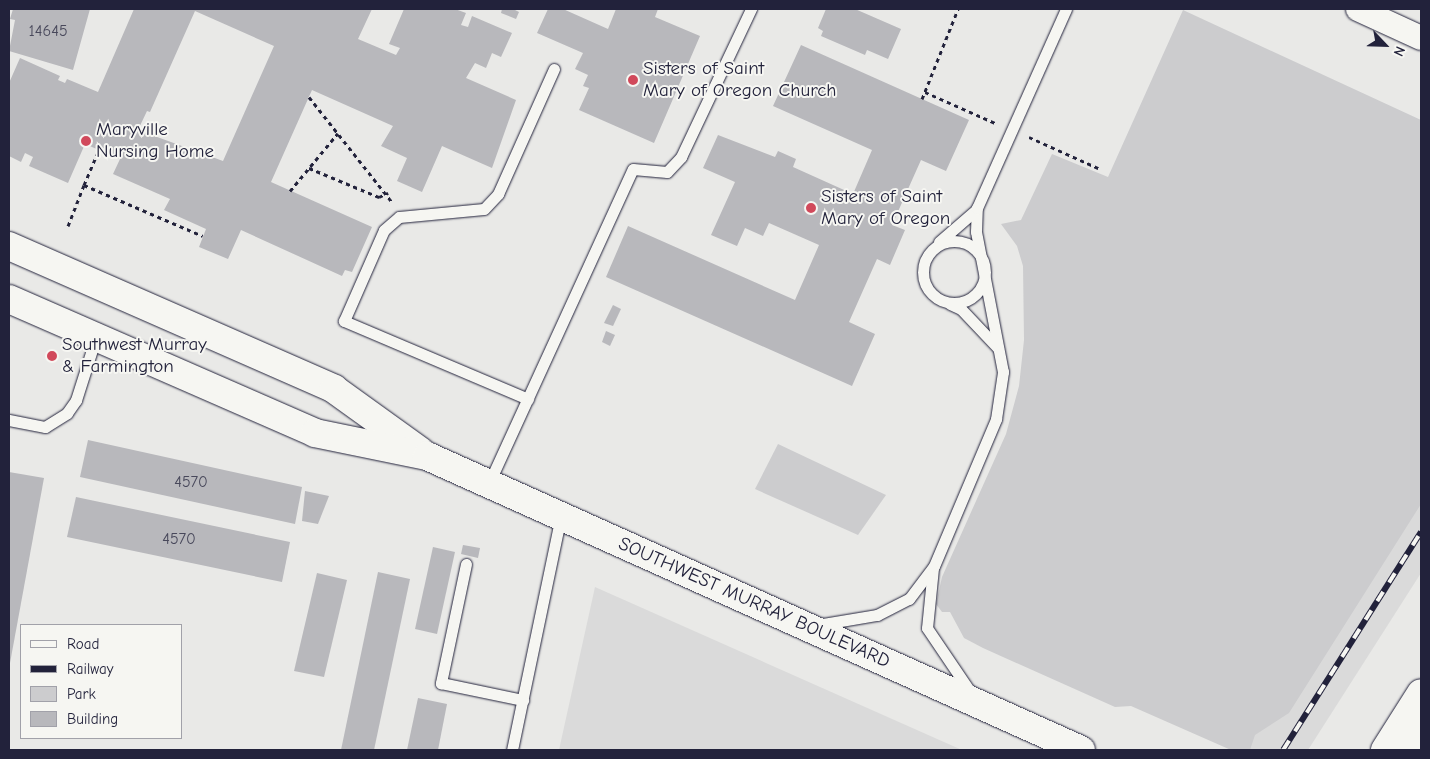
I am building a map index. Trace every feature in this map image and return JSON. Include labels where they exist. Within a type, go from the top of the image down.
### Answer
[{"type":"main road","name":"SOUTHWEST MURRAY BOULEVARD","points":[[9,246],[334,388],[427,456]]},
{"type":"main road","name":"SOUTHWEST MURRAY BOULEVARD","points":[[9,299],[315,433],[427,456],[1081,750]]},
{"type":"main road","points":[[1385,750],[1417,700]]},
{"type":"main road","points":[[1409,750],[1417,700]]},
{"type":"street","points":[[1358,9],[1421,38]]},
{"type":"lane","points":[[490,483],[633,169],[667,172],[681,157],[751,9]]},
{"type":"lane","points":[[808,627],[887,611],[909,599],[934,566],[996,419],[1002,394],[999,350],[985,267],[976,232],[977,208],[1066,9]]},
{"type":"lane","points":[[528,399],[344,322],[384,230],[398,217],[484,209],[498,194],[554,69]]},
{"type":"lane","points":[[977,208],[934,247],[923,267],[923,279],[927,289],[946,302],[961,309],[999,350]]},
{"type":"lane","points":[[934,247],[946,241],[965,243],[980,255],[985,267],[985,277],[975,295],[966,301],[946,302]]},
{"type":"lane","points":[[9,420],[45,427],[67,413],[76,400],[96,337]]},
{"type":"lane","points":[[512,750],[561,515]]},
{"type":"lane","points":[[466,564],[441,683],[523,700]]},
{"type":"lane","points":[[934,566],[927,628],[980,705]]},
{"type":"path","points":[[922,99],[958,9]]},
{"type":"path","points":[[308,97],[388,193],[398,217]]},
{"type":"path","points":[[290,191],[338,133]]},
{"type":"path","points":[[68,226],[99,150]]},
{"type":"path","points":[[309,168],[378,197],[388,193]]},
{"type":"path","points":[[84,185],[203,236]]},
{"type":"shaded area","points":[[1421,469],[1421,573],[1308,750],[1243,750]]},
{"type":"shaded area","points":[[595,587],[962,750],[559,750]]},
{"type":"green space","points":[[1183,10],[1421,120],[1421,504],[1289,713],[1255,735],[1250,750],[1231,750],[1131,706],[1115,707],[983,648],[964,638],[950,612],[942,612],[936,604],[942,577],[1006,434],[1019,386],[1024,340],[1023,266],[1017,246],[1001,224],[1021,220],[1052,154],[1108,177]]},
{"type":"green space","points":[[778,444],[886,495],[858,535],[755,489]]},
{"type":"building","name":"Maryville Nursing Home","points":[[13,9],[90,9],[73,70],[9,51],[15,20],[10,19]]},
{"type":"building","name":"Maryville Nursing Home","points":[[134,9],[372,9],[358,39],[396,55],[400,48],[389,44],[404,9],[455,9],[466,13],[461,25],[468,27],[472,16],[512,33],[501,57],[492,53],[486,68],[475,63],[466,78],[516,100],[492,168],[442,146],[422,192],[397,181],[407,158],[381,146],[393,126],[312,90],[271,182],[372,227],[352,272],[345,270],[342,276],[241,230],[228,259],[199,247],[206,229],[164,210],[170,199],[113,174],[120,159],[85,144],[68,183],[29,166],[33,157],[25,153],[21,162],[9,156],[9,83],[20,58],[60,76],[58,80],[65,83],[67,79],[98,92]],"holes":[[[195,11],[274,46],[223,161],[138,130],[147,111],[150,112]]]},
{"type":"building","points":[[502,9],[513,9],[519,12],[516,19],[501,13]]},
{"type":"building","name":"Sisters of Saint Mary of Oregon Church","points":[[548,9],[563,9],[608,29],[616,9],[658,9],[655,17],[700,36],[654,143],[579,110],[589,88],[583,86],[588,75],[575,69],[583,53],[537,33]]},
{"type":"building","points":[[826,9],[855,9],[901,29],[888,59],[867,50],[865,55],[821,36],[823,31],[818,28]]},
{"type":"building","name":"Sisters of Saint Mary of Oregon","points":[[801,45],[969,120],[946,171],[921,160],[892,225],[905,230],[890,265],[877,259],[849,322],[875,334],[852,386],[606,277],[628,226],[795,300],[819,245],[769,223],[763,236],[745,228],[737,246],[711,235],[735,182],[703,168],[718,135],[775,157],[778,151],[796,159],[793,167],[853,194],[872,150],[773,106]]},
{"type":"building","points":[[613,305],[621,309],[613,326],[604,323]]},
{"type":"building","points":[[606,331],[615,335],[610,346],[602,342]]},
{"type":"building","points":[[88,440],[302,487],[295,524],[80,477]]},
{"type":"building","points":[[9,472],[44,478],[10,663],[9,663]]},
{"type":"building","points":[[305,491],[329,496],[318,524],[302,521]]},
{"type":"building","points":[[76,497],[290,542],[282,582],[67,537]]},
{"type":"building","points":[[463,545],[480,548],[478,558],[461,554]]},
{"type":"building","points":[[433,547],[455,552],[437,634],[415,629]]},
{"type":"building","points":[[378,572],[410,579],[374,750],[341,750]]},
{"type":"building","points":[[317,573],[347,580],[324,677],[294,671]]},
{"type":"building","points":[[418,698],[447,704],[438,750],[407,750]]},
{"type":"railway","points":[[1283,750],[1421,532]]},
{"type":"place","name":"Sisters of Saint Mary of Oregon Church","points":[[633,80]]},
{"type":"place","name":"Maryville Nursing Home","points":[[86,141]]},
{"type":"place","name":"Sisters of Saint Mary of Oregon","points":[[811,208]]},
{"type":"place","name":"Southwest Murray & Farmington","points":[[52,356]]}]
